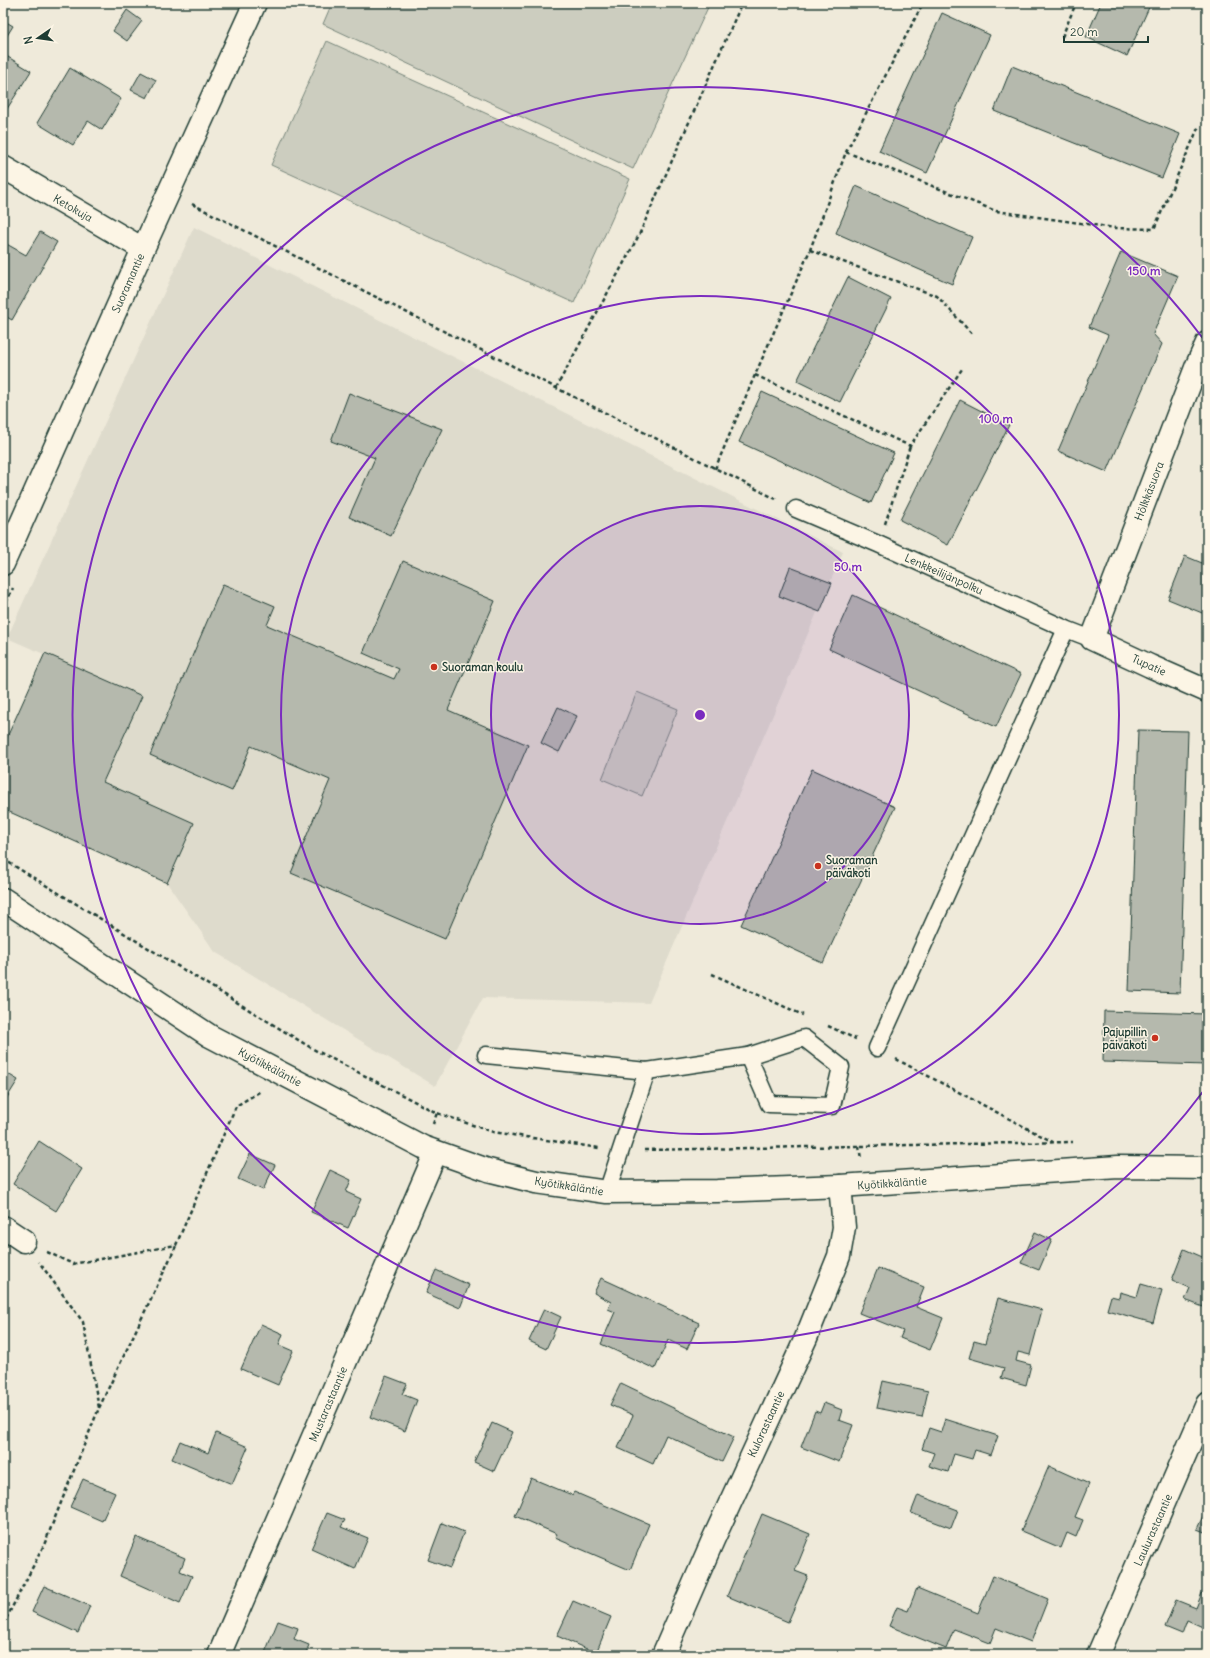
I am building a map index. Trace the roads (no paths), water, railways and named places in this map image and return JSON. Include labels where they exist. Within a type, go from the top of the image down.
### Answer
[{"type":"street","name":"Suoramantie","points":[[4,557],[255,3]]},
{"type":"street","name":"Ketokuja","points":[[3,167],[143,249]]},
{"type":"street","name":"Hölkkäsuora","points":[[1092,639],[1197,365],[1207,343]]},
{"type":"street","name":"Tupatie","points":[[1092,639],[1207,691]]},
{"type":"street","name":"Kyötikkäläntie","points":[[3,899],[210,1036],[363,1116],[436,1152],[488,1170],[536,1182],[607,1192],[717,1191],[840,1186],[1118,1167],[1207,1168]]},
{"type":"street","name":"Mustarastaantie","points":[[219,1655],[436,1152]]},
{"type":"street","name":"Kulorastaantie","points":[[663,1655],[806,1338],[839,1256],[844,1226],[840,1186]]},
{"type":"street","points":[[3,1228],[24,1241]]},
{"type":"street","name":"Laulurastaantie","points":[[1098,1655],[1207,1404]]},
{"type":"lane","name":"Lenkkeilijänpolku","points":[[796,509],[878,544],[1066,629],[1092,639]]},
{"type":"lane","points":[[877,1048],[1066,629]]},
{"type":"lane","points":[[486,1055],[647,1071],[748,1056],[804,1038],[841,1067],[832,1106],[769,1104],[748,1056]]},
{"type":"lane","points":[[607,1192],[647,1071]]},
{"type":"place","name":"Suoraman koulu","points":[[434,667]]},
{"type":"place","name":"Suoraman päiväkoti","points":[[818,866]]},
{"type":"place","name":"Pajupillin päiväkoti","points":[[1155,1038]]}]
